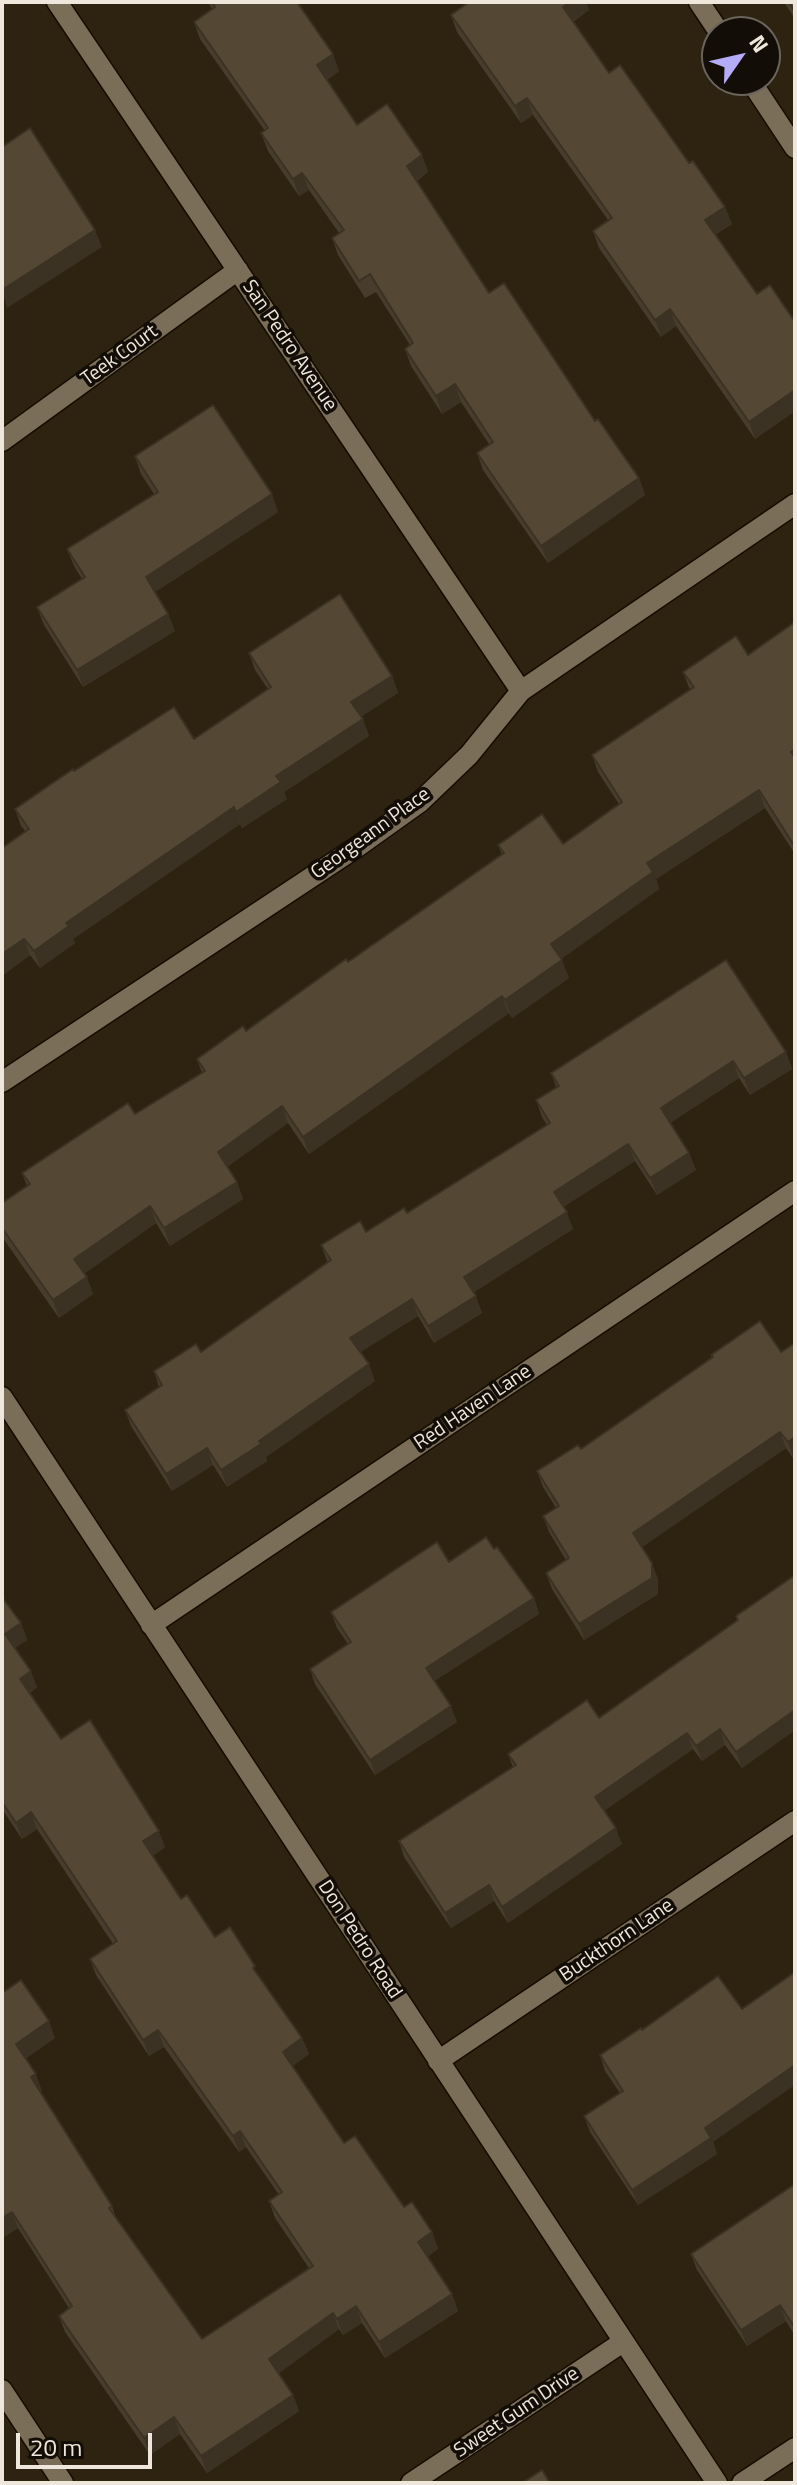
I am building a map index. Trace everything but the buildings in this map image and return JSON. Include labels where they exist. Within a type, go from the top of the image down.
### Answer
[{"type":"street","name":"San Pedro Avenue","points":[[57,2],[521,691]]},
{"type":"street","points":[[761,96],[795,148]]},
{"type":"street","name":"Teek Court","points":[[2,441],[238,270]]},
{"type":"street","name":"Georgeann Place","points":[[2,1082],[420,802],[469,755],[521,691],[795,504]]},
{"type":"street","name":"Red Haven Lane","points":[[151,1625],[795,1191]]},
{"type":"street","name":"Don Pedro Road","points":[[2,1397],[717,2483]]},
{"type":"street","name":"Buckthorn Lane","points":[[438,2061],[795,1821]]},
{"type":"street","name":"Sweet Gum Drive","points":[[411,2483],[623,2342]]},
{"type":"street","points":[[2,2390],[63,2483]]},
{"type":"street","points":[[742,2483],[795,2448]]}]
